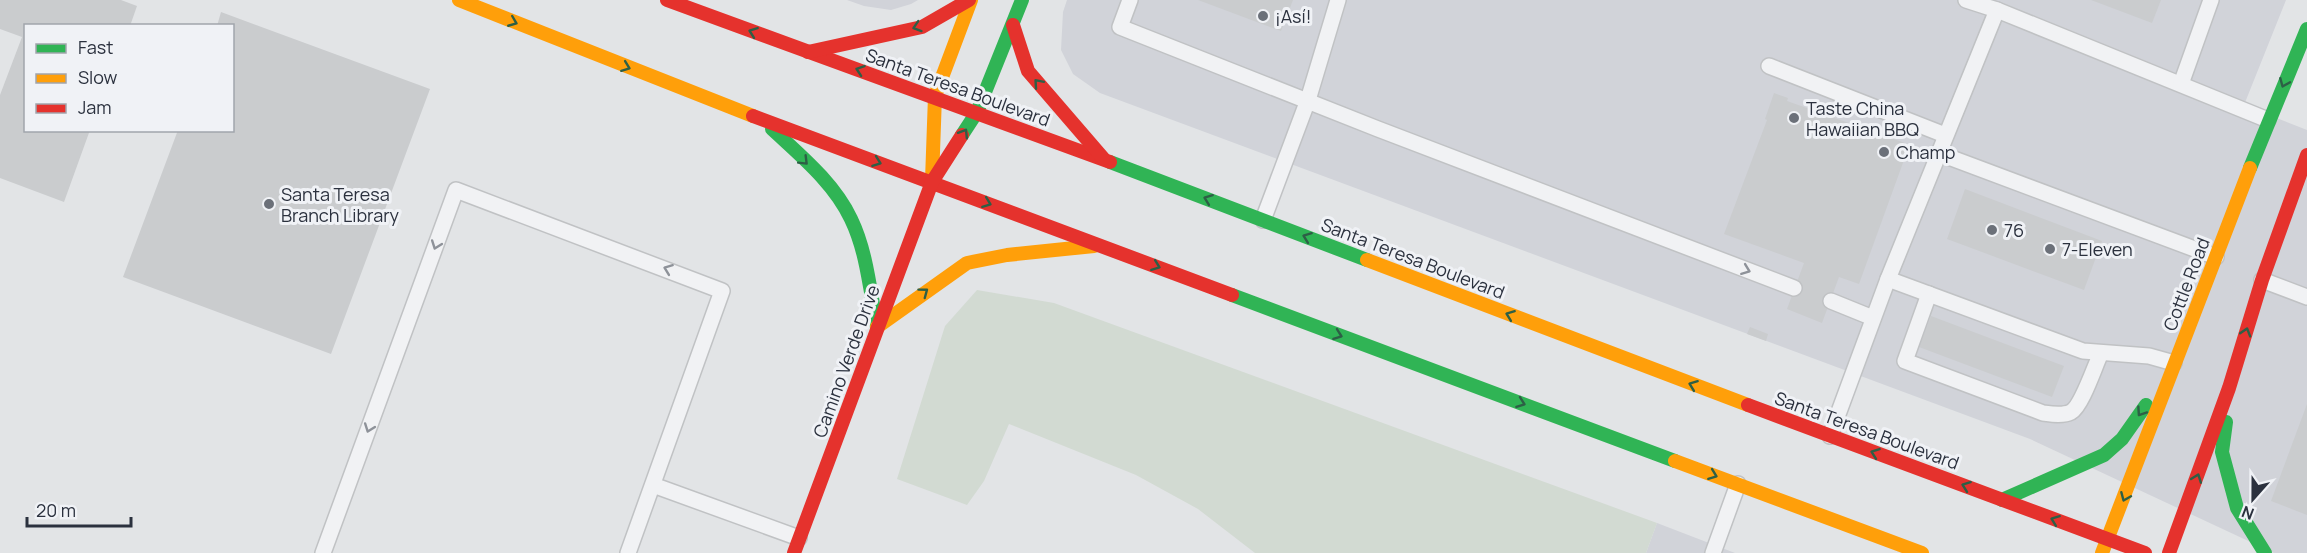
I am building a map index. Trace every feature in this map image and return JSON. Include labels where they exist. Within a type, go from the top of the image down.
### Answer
[{"type":"main road","points":[[459,0],[763,120],[1922,553]]},
{"type":"main road","name":"Santa Teresa Boulevard","points":[[667,0],[935,96],[1830,436],[2145,553]]},
{"type":"main road","points":[[808,52],[922,27],[970,0]]},
{"type":"main road","name":"Camino Verde Drive","points":[[932,182],[935,96],[970,0]]},
{"type":"main road","name":"Camino Verde Drive","points":[[794,553],[932,182],[976,112],[1022,0]]},
{"type":"main road","points":[[1013,25],[1028,71],[1104,160]]},
{"type":"main road","name":"Cottle Road","points":[[2102,553],[2268,120],[2307,29]]},
{"type":"main road","points":[[763,120],[826,182],[850,218],[860,246],[877,327],[967,263],[1006,255],[1101,246]]},
{"type":"main road","points":[[2169,553],[2229,388],[2262,280],[2307,155]]},
{"type":"main road","points":[[2002,500],[2104,455],[2122,440],[2174,363]]},
{"type":"main road","points":[[2229,388],[2222,452],[2237,508],[2265,553]]},
{"type":"main road","points":[[1858,529],[1873,548],[1887,553]]},
{"type":"lane","points":[[1130,0],[1120,27],[1378,129],[1794,288]]},
{"type":"lane","points":[[1263,220],[1308,100],[1338,0]]},
{"type":"lane","points":[[1966,0],[1997,10],[2268,120]]},
{"type":"lane","points":[[2181,84],[2211,0]]},
{"type":"lane","points":[[1830,436],[1910,221],[1997,10]]},
{"type":"lane","points":[[1769,66],[1945,135]]},
{"type":"lane","points":[[1938,153],[2216,257]]},
{"type":"lane","points":[[323,553],[456,190],[722,291],[628,553]]},
{"type":"lane","points":[[1888,279],[2083,351],[2149,356],[2174,363]]},
{"type":"lane","points":[[2262,280],[2307,297]]},
{"type":"lane","points":[[1929,294],[1905,361],[2043,413],[2058,414],[2072,411],[2101,353]]},
{"type":"lane","points":[[1831,302],[1873,318]]},
{"type":"lane","points":[[1713,553],[1738,484]]},
{"type":"lane","points":[[653,485],[799,538]]},
{"type":"shaded area","points":[[847,0],[918,0],[891,10],[864,6]]},
{"type":"shaded area","points":[[1067,0],[2286,0],[2244,105],[2307,130],[2307,553],[2274,553],[2030,439],[1100,93],[1073,74],[1061,50],[1063,12]]},
{"type":"shaded area","points":[[977,290],[1054,303],[1657,523],[1646,553],[1255,553],[1198,509],[1136,475],[1009,424],[984,481],[967,505],[897,479],[945,326]]},
{"type":"shaded area","points":[[1657,523],[1735,553],[1646,553]]},
{"type":"building","points":[[0,0],[121,0],[137,6],[131,24],[24,24],[24,132],[89,132],[64,202],[0,178],[0,95],[22,37],[0,29]]},
{"type":"building","name":"¡Así!","points":[[1198,0],[1293,0],[1281,31]]},
{"type":"building","points":[[2091,0],[2161,0],[2152,23]]},
{"type":"building","name":"Santa Teresa Branch Library","points":[[221,12],[430,89],[331,354],[123,277],[177,132],[234,132],[234,24],[218,24]]},
{"type":"building","points":[[1774,93],[1788,98],[1787,101],[1905,143],[1904,147],[1908,149],[1859,284],[1839,277],[1822,323],[1787,309],[1804,263],[1724,234],[1767,120],[1765,119]]},
{"type":"building","points":[[1965,189],[2102,241],[2084,290],[1947,239]]},
{"type":"building","points":[[1931,316],[2064,366],[2052,397],[1919,347]]},
{"type":"building","points":[[1750,327],[1768,334],[1766,341],[1747,334]]},
{"type":"building","points":[[2307,404],[2307,515],[2271,501]]},
{"type":"traffic: fast","points":[[962,135],[977,112],[1022,0]]},
{"type":"traffic: fast","points":[[2250,168],[2307,29]]},
{"type":"traffic: fast","points":[[772,129],[826,182],[851,219],[864,258],[877,327]]},
{"type":"traffic: fast","points":[[1110,162],[1367,260]]},
{"type":"traffic: fast","points":[[1232,295],[1675,461]]},
{"type":"traffic: fast","points":[[2002,500],[2104,455],[2122,439],[2146,405]]},
{"type":"traffic: fast","points":[[2226,422],[2222,452],[2237,508],[2265,553]]},
{"type":"traffic: slow","points":[[459,0],[753,116]]},
{"type":"traffic: slow","points":[[932,180],[935,96],[971,0]]},
{"type":"traffic: slow","points":[[2102,553],[2250,168]]},
{"type":"traffic: slow","points":[[877,327],[967,263],[1007,255],[1094,246]]},
{"type":"traffic: slow","points":[[1367,260],[1748,405]]},
{"type":"traffic: slow","points":[[1675,461],[1922,553]]},
{"type":"traffic: jam","points":[[667,0],[1110,162]]},
{"type":"traffic: jam","points":[[808,52],[922,27],[969,0]]},
{"type":"traffic: jam","points":[[1013,25],[1028,71],[1103,158]]},
{"type":"traffic: jam","points":[[753,116],[1232,295]]},
{"type":"traffic: jam","points":[[794,553],[932,182],[962,135]]},
{"type":"traffic: jam","points":[[2169,553],[2229,388],[2262,280],[2307,155]]},
{"type":"traffic: jam","points":[[1748,405],[2145,553]]},
{"type":"place","name":"¡Así!","points":[[1263,16]]},
{"type":"place","name":"Taste China Hawaiian BBQ","points":[[1794,118]]},
{"type":"place","name":"Champ","points":[[1884,152]]},
{"type":"place","name":"Santa Teresa Branch Library","points":[[269,204]]},
{"type":"place","name":"76","points":[[1992,230]]},
{"type":"place","name":"7-Eleven","points":[[2050,249]]}]
